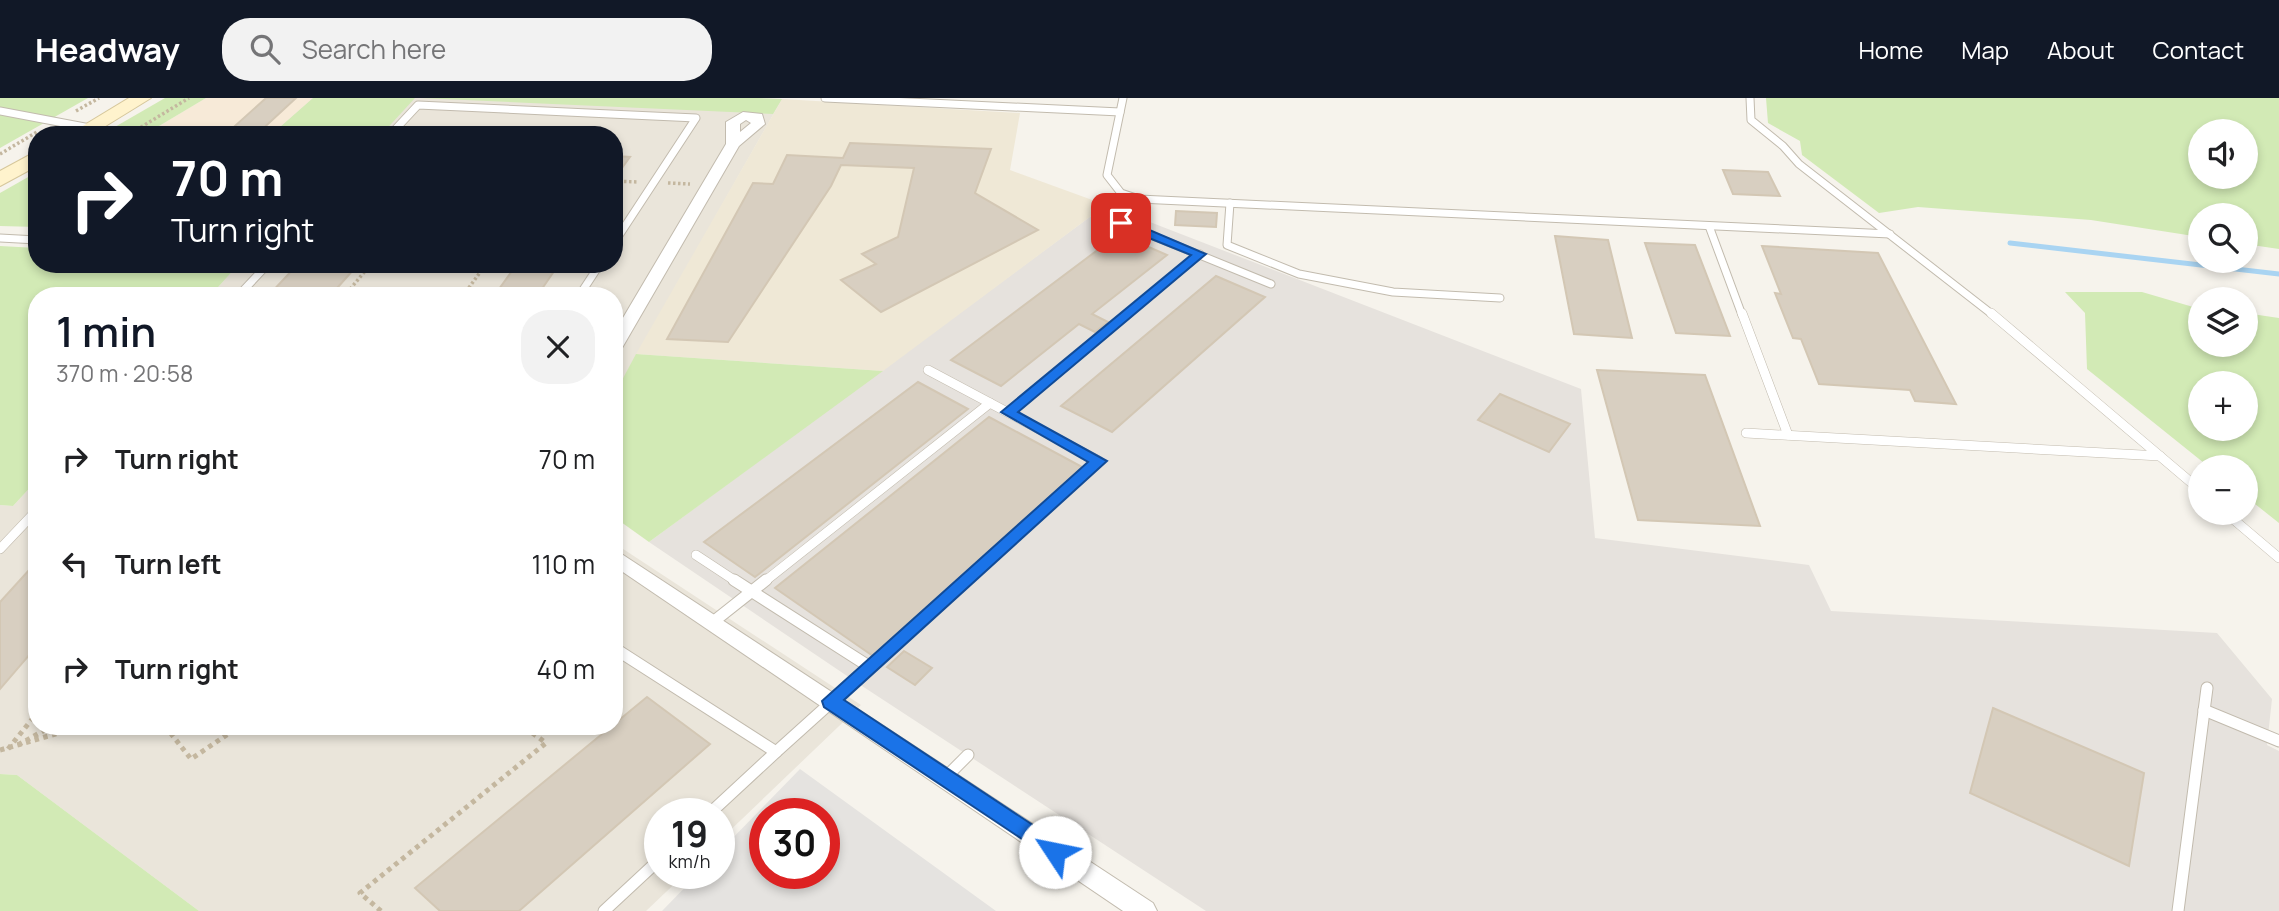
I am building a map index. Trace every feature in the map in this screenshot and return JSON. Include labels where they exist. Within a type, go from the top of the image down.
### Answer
[{"type":"main road","points":[[93,126],[142,98]]},
{"type":"main road","points":[[0,180],[28,163]]},
{"type":"street","points":[[623,333],[733,144]]},
{"type":"street","points":[[623,562],[1144,911]]},
{"type":"lane","points":[[825,98],[1120,112]]},
{"type":"lane","points":[[1123,98],[1107,175],[1121,193],[1139,199],[1890,234]]},
{"type":"lane","points":[[1750,98],[1751,120],[1765,133],[1791,149],[1799,164],[2032,345],[2188,480]]},
{"type":"lane","points":[[398,126],[418,105],[696,118],[623,229]]},
{"type":"lane","points":[[0,111],[63,126]]},
{"type":"lane","points":[[1230,203],[1227,245],[1299,274],[1393,292],[1500,298]]},
{"type":"lane","points":[[1121,223],[1271,284]]},
{"type":"lane","points":[[1709,226],[1788,435]]},
{"type":"lane","points":[[0,238],[28,240]]},
{"type":"lane","points":[[1008,412],[1200,254]]},
{"type":"lane","points":[[247,287],[260,273]]},
{"type":"lane","points":[[726,798],[1099,461],[928,370]]},
{"type":"lane","points":[[713,622],[990,403]]},
{"type":"lane","points":[[1746,433],[2160,456]]},
{"type":"lane","points":[[0,549],[28,519]]},
{"type":"lane","points":[[2240,525],[2279,558]]},
{"type":"lane","points":[[696,555],[870,667]]},
{"type":"lane","points":[[623,654],[776,752]]},
{"type":"lane","points":[[2178,911],[2207,688]]},
{"type":"lane","points":[[2204,710],[2279,741]]},
{"type":"lane","points":[[945,778],[968,755]]},
{"type":"lane","points":[[604,911],[644,874]]},
{"type":"path","points":[[143,126],[189,98]]},
{"type":"path","points":[[352,287],[364,273]]},
{"type":"path","points":[[8,750],[28,724]]},
{"type":"path","points":[[8,750],[36,735]]},
{"type":"path","points":[[0,750],[8,750],[55,735]]},
{"type":"path","points":[[172,735],[191,759],[227,735]]},
{"type":"path","points":[[381,911],[360,893],[547,743],[536,735]]},
{"type":"shaded area","points":[[206,98],[313,98],[281,126],[159,126]]},
{"type":"shaded area","points":[[313,98],[782,99],[623,379],[623,287],[218,287],[231,273],[623,273],[623,126],[281,126]]},
{"type":"shaded area","points":[[782,99],[1020,113],[1010,170],[1106,205],[883,371],[636,354]]},
{"type":"shaded area","points":[[1106,205],[1581,389],[1595,538],[1809,565],[1831,611],[2217,633],[2272,699],[2267,745],[2279,751],[2279,911],[1206,911],[859,684],[649,542]]},
{"type":"shaded area","points":[[28,490],[28,735],[623,735],[623,549],[861,705],[764,798],[749,798],[749,812],[735,826],[735,798],[644,798],[644,889],[669,889],[646,911],[199,911],[17,775],[0,774],[0,505],[13,506]]},
{"type":"shaded area","points":[[800,769],[996,911],[662,911],[683,889],[735,889],[735,836],[749,821],[749,889],[840,889],[840,798],[772,798]]},
{"type":"green space","points":[[0,98],[88,98],[39,126],[28,126],[28,132],[0,148]]},
{"type":"green space","points":[[165,98],[206,98],[159,126],[117,126]]},
{"type":"green space","points":[[313,98],[415,98],[389,126],[281,126]]},
{"type":"green space","points":[[420,98],[757,98],[782,99],[773,114]]},
{"type":"green space","points":[[1766,98],[2279,98],[2279,249],[2258,246],[2258,203],[2188,203],[2188,235],[2091,220],[1918,207],[1879,213],[1802,155],[1800,141],[1768,123]]},
{"type":"green space","points":[[28,177],[28,227],[0,226],[0,193]]},
{"type":"green space","points":[[0,246],[28,248],[28,273],[231,273],[218,287],[28,287],[28,490],[13,506],[0,505]]},
{"type":"green space","points":[[2065,292],[2142,292],[2188,305],[2188,357],[2258,357],[2258,315],[2279,318],[2279,523],[2258,506],[2258,455],[2194,455],[2087,369],[2085,313]]},
{"type":"green space","points":[[636,354],[883,371],[649,542],[623,523],[623,378]]},
{"type":"green space","points":[[0,774],[17,775],[199,911],[0,911]]},
{"type":"building","points":[[266,98],[296,98],[266,126],[235,126]]},
{"type":"building","points":[[850,143],[991,149],[975,193],[1038,230],[881,312],[841,280],[876,264],[862,254],[898,237],[914,168],[841,165],[831,186],[728,342],[667,339],[753,183],[773,184],[787,155],[843,158]]},
{"type":"building","points":[[623,157],[630,157],[623,167]]},
{"type":"building","points":[[1723,170],[1768,172],[1780,196],[1733,194]]},
{"type":"building","points":[[1176,211],[1217,213],[1216,227],[1175,225]]},
{"type":"building","points":[[1119,234],[1167,255],[1092,314],[1108,322],[1095,332],[1079,324],[1001,386],[951,360]]},
{"type":"building","points":[[1555,236],[1608,240],[1632,338],[1574,334]]},
{"type":"building","points":[[1645,243],[1695,245],[1730,336],[1676,333]]},
{"type":"building","points":[[1762,246],[1878,253],[1956,404],[1915,401],[1910,390],[1819,384],[1801,339],[1793,338],[1775,293],[1781,294]]},
{"type":"building","points":[[290,273],[350,273],[338,287],[276,287]]},
{"type":"building","points":[[511,273],[553,273],[543,287],[500,287]]},
{"type":"building","points":[[1216,276],[1265,297],[1112,432],[1061,406]]},
{"type":"building","points":[[1597,370],[1705,375],[1760,526],[1638,520]]},
{"type":"building","points":[[918,382],[968,409],[755,577],[704,542]]},
{"type":"building","points":[[1500,394],[1570,424],[1549,452],[1478,420]]},
{"type":"building","points":[[989,417],[1084,468],[873,656],[775,588]]},
{"type":"building","points":[[28,571],[28,656],[0,689],[0,602]]},
{"type":"building","points":[[904,651],[932,668],[915,685],[887,667]]},
{"type":"building","points":[[647,697],[710,744],[648,798],[644,798],[644,802],[519,911],[440,911],[415,888],[601,735],[623,735],[623,717]]},
{"type":"building","points":[[1993,708],[2144,773],[2129,866],[1970,793]]},
{"type":"waterway","points":[[2010,243],[2279,274]]},
{"type":"route","points":[[1055,852],[831,701],[1099,461],[1008,412],[1200,254],[1121,223]]}]
